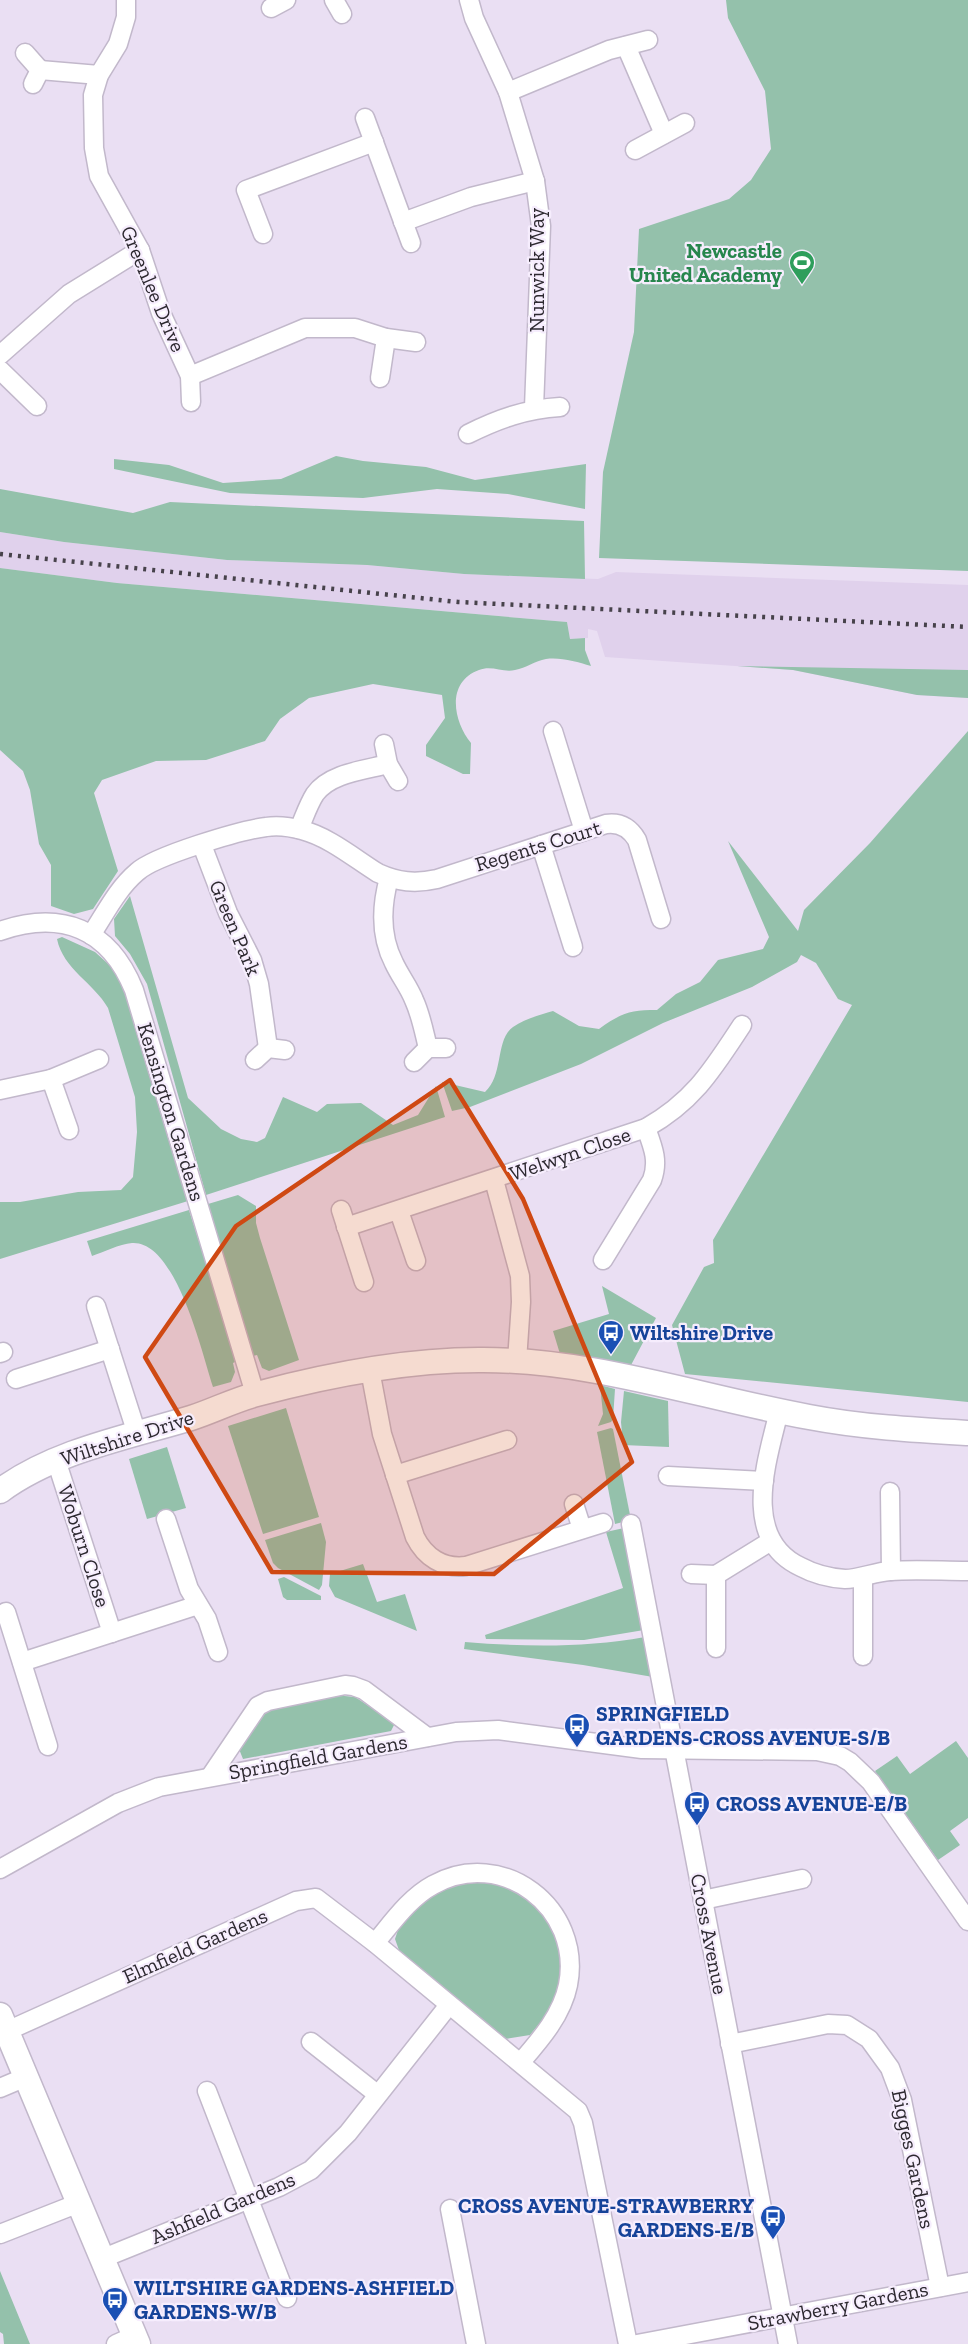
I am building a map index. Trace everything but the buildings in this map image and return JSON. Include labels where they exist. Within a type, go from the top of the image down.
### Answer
[{"type":"street","name":"Greenlee Drive","points":[[126,0],[126,17],[118,44],[99,75],[93,95],[94,148],[99,176],[140,250],[161,313],[190,376],[191,402]]},
{"type":"street","name":"Nunwick Way","points":[[469,0],[474,18],[508,92],[535,181],[541,226],[534,408]]},
{"type":"street","points":[[508,92],[609,51],[648,40]]},
{"type":"street","points":[[626,46],[664,134]]},
{"type":"street","points":[[25,53],[37,77],[99,75]]},
{"type":"street","points":[[365,118],[411,243]]},
{"type":"street","points":[[635,150],[685,123]]},
{"type":"street","points":[[263,234],[246,190],[374,142]]},
{"type":"street","points":[[403,222],[471,196],[535,181]]},
{"type":"street","points":[[0,355],[69,294],[140,250]]},
{"type":"street","points":[[190,376],[305,328],[355,328],[386,338],[417,342]]},
{"type":"street","points":[[380,378],[386,338]]},
{"type":"street","points":[[0,370],[37,406]]},
{"type":"street","points":[[468,435],[496,420],[534,408],[560,407]]},
{"type":"street","points":[[553,731],[584,831]]},
{"type":"street","points":[[384,744],[388,764],[398,781]]},
{"type":"street","points":[[300,829],[314,796],[327,783],[343,776],[388,764]]},
{"type":"street","name":"Regents Court","points":[[389,878],[412,882],[430,880],[613,823],[624,827],[634,835],[661,918]]},
{"type":"street","points":[[91,935],[113,900],[138,871],[164,857],[264,827],[300,829],[389,878],[383,915],[386,942],[395,965],[437,1048],[414,1062]]},
{"type":"street","points":[[541,844],[573,946]]},
{"type":"street","name":"Green Park","points":[[202,845],[228,914],[252,960],[259,984],[269,1053]]},
{"type":"street","name":"Kensington Gardens","points":[[0,931],[25,923],[49,921],[70,925],[91,935],[118,959],[134,990],[255,1394]]},
{"type":"street","name":"Welwyn Close","points":[[364,1282],[344,1219],[399,1211],[646,1128],[680,1106],[695,1092],[742,1025]]},
{"type":"street","points":[[0,1090],[51,1079],[99,1059]]},
{"type":"street","points":[[51,1079],[69,1130]]},
{"type":"street","name":"Welwyn Close","points":[[603,1260],[652,1180],[655,1171],[655,1152],[646,1128]]},
{"type":"street","name":"Welwyn Close","points":[[494,1180],[520,1276],[521,1302],[517,1361]]},
{"type":"street","points":[[399,1211],[416,1261]]},
{"type":"street","points":[[96,1306],[137,1434]]},
{"type":"street","points":[[16,1379],[110,1349]]},
{"type":"street","name":"Wiltshire Drive","points":[[0,1491],[20,1477],[56,1460],[218,1409],[255,1394],[370,1370],[440,1361],[517,1361],[614,1374],[779,1411],[844,1422],[968,1433]]},
{"type":"street","points":[[370,1370],[378,1420],[395,1475],[419,1544],[433,1559],[459,1566],[478,1563],[603,1523]]},
{"type":"street","points":[[779,1411],[764,1481],[764,1513],[771,1541],[784,1557],[806,1570],[831,1578],[863,1577],[891,1571],[967,1571]]},
{"type":"street","points":[[395,1475],[507,1440]]},
{"type":"street","name":"Woburn Close","points":[[56,1460],[112,1633]]},
{"type":"street","points":[[668,1476],[764,1481]]},
{"type":"street","points":[[890,1492],[891,1571]]},
{"type":"street","points":[[574,1504],[582,1529]]},
{"type":"street","points":[[166,1519],[189,1589],[207,1619],[218,1652]]},
{"type":"street","name":"Cross Avenue","points":[[631,1524],[788,2344]]},
{"type":"street","points":[[691,1574],[716,1575],[771,1541]]},
{"type":"street","points":[[716,1575],[716,1648]]},
{"type":"street","points":[[863,1577],[863,1656]]},
{"type":"street","name":"Woburn Close","points":[[22,1662],[198,1605]]},
{"type":"street","points":[[6,1612],[48,1746]]},
{"type":"street","name":"Springfield Gardens","points":[[210,1777],[258,1706],[268,1701],[345,1686],[364,1690],[427,1737]]},
{"type":"street","name":"Springfield Gardens","points":[[0,1869],[133,1796],[159,1787],[427,1737],[498,1730],[629,1748],[817,1751],[840,1756],[850,1762],[871,1782],[968,1921]]},
{"type":"street","points":[[375,1943],[422,1892],[444,1879],[455,1876],[476,1873],[496,1875],[525,1886],[542,1899],[555,1915],[567,1944],[568,1983],[561,2008],[521,2062]]},
{"type":"street","points":[[703,1900],[802,1879]]},
{"type":"street","name":"Elmfield Gardens","points":[[3,2023],[304,1898],[316,1898],[521,2062],[571,2104],[581,2116],[628,2344]]},
{"type":"street","name":"Ashfield Gardens","points":[[101,2259],[299,2178],[311,2170],[338,2145],[449,2005]]},
{"type":"street","points":[[3,2023],[79,2203],[129,2341]]},
{"type":"street","name":"Bigges Gardens","points":[[730,2044],[828,2024],[847,2025],[869,2038],[890,2068],[902,2100],[940,2287]]},
{"type":"street","points":[[311,2042],[377,2094]]},
{"type":"street","points":[[0,2088],[26,2077]]},
{"type":"street","points":[[207,2091],[287,2298]]},
{"type":"street","points":[[0,2234],[79,2203]]},
{"type":"street","points":[[450,2210],[476,2344]]},
{"type":"street","name":"Strawberry Gardens","points":[[637,2344],[968,2282]]},
{"type":"highlighted area","points":[[450,1080],[523,1199],[632,1462],[494,1574],[272,1572],[145,1357],[236,1226]]},
{"type":"shaded area","points":[[0,532],[64,542],[227,560],[367,565],[464,574],[598,579],[616,572],[968,585],[968,698],[917,695],[793,670],[605,657],[597,631],[588,629],[588,638],[570,639],[567,622],[117,583],[0,568]]},
{"type":"green space","name":"Newcastle United Academy","points":[[726,0],[968,0],[968,571],[599,558],[603,472],[634,332],[639,229],[729,199],[751,180],[771,149],[765,91],[728,18]]},
{"type":"green space","points":[[336,456],[426,467],[475,480],[586,464],[585,509],[508,494],[437,489],[363,498],[230,493],[114,469],[114,459],[169,465],[223,483],[281,479]]},
{"type":"green space","points":[[0,489],[133,513],[170,502],[584,521],[585,579],[464,574],[367,565],[227,560],[64,542],[0,532]]},
{"type":"green space","points":[[0,568],[117,583],[567,622],[570,639],[585,638],[585,650],[591,666],[563,659],[546,659],[515,670],[484,669],[468,676],[461,683],[456,703],[460,724],[471,743],[470,774],[463,774],[426,756],[426,745],[445,718],[442,695],[373,684],[309,698],[280,719],[265,741],[206,760],[156,761],[102,780],[94,793],[118,871],[93,909],[74,914],[51,906],[51,865],[39,844],[30,790],[23,771],[0,750]]},
{"type":"green space","points":[[737,666],[968,670],[968,698],[917,695],[793,670]]},
{"type":"green space","points":[[968,731],[968,1402],[685,1374],[672,1325],[704,1267],[714,1263],[713,1240],[852,1005],[838,999],[816,963],[801,955],[797,962],[752,987],[663,1023],[581,1064],[470,1107],[452,1111],[442,1082],[485,1092],[495,1076],[507,1033],[522,1022],[553,1011],[579,1026],[599,1029],[626,1014],[657,1010],[676,994],[700,982],[718,960],[763,949],[769,937],[728,841],[798,931],[804,910],[870,843]]},
{"type":"green space","points":[[130,896],[188,1098],[221,1129],[241,1139],[257,1142],[265,1138],[283,1097],[317,1112],[327,1104],[361,1103],[393,1125],[418,1115],[436,1086],[445,1117],[206,1195],[147,984],[130,954],[115,936],[114,919]]},
{"type":"green space","points":[[62,937],[95,952],[115,970],[128,997],[188,1201],[0,1259],[0,1202],[20,1202],[78,1192],[121,1190],[133,1177],[137,1132],[135,1097],[108,1008],[60,950],[57,939]]},
{"type":"green space","points":[[238,1195],[256,1206],[256,1223],[260,1238],[299,1360],[269,1371],[262,1368],[257,1355],[253,1356],[208,1204]]},
{"type":"green space","points":[[189,1210],[237,1361],[233,1363],[235,1372],[231,1382],[213,1387],[185,1301],[162,1259],[148,1247],[132,1243],[92,1256],[87,1241]]},
{"type":"green space","points":[[602,1286],[656,1318],[630,1367],[560,1354],[553,1331],[609,1314]]},
{"type":"green space","points":[[600,1385],[615,1389],[613,1419],[611,1422],[598,1426],[603,1414]]},
{"type":"green space","points":[[624,1391],[668,1401],[669,1447],[623,1445],[621,1422]]},
{"type":"green space","points":[[286,1408],[319,1517],[263,1534],[228,1426]]},
{"type":"green space","points":[[611,1428],[631,1520],[615,1524],[597,1432]]},
{"type":"green space","points":[[167,1447],[186,1508],[147,1519],[129,1459]]},
{"type":"green space","points":[[321,1523],[326,1542],[322,1585],[319,1590],[278,1568],[273,1563],[265,1540]]},
{"type":"green space","points":[[624,1528],[644,1630],[584,1640],[486,1639],[485,1635],[623,1588],[606,1532]]},
{"type":"green space","points":[[363,1564],[377,1602],[405,1594],[417,1631],[335,1597],[329,1586],[330,1574]]},
{"type":"green space","points":[[284,1577],[321,1596],[321,1600],[287,1600],[283,1597],[278,1579]]},
{"type":"green space","points":[[645,1637],[653,1677],[464,1649],[465,1642],[555,1646]]},
{"type":"green space","points":[[334,1695],[355,1697],[394,1725],[391,1731],[243,1759],[239,1749],[260,1716],[277,1706]]},
{"type":"green space","points":[[956,1741],[968,1758],[968,1818],[950,1831],[960,1845],[938,1860],[875,1771],[897,1756],[910,1774]]},
{"type":"green space","points":[[487,1882],[514,1891],[537,1905],[546,1915],[557,1939],[561,1967],[557,1993],[551,2009],[530,2035],[505,2039],[400,1953],[395,1939],[399,1927],[437,1889],[459,1884]]},
{"type":"green space","points":[[0,2271],[30,2344],[4,2344],[3,2334],[0,2332]]},
{"type":"railway","points":[[0,554],[458,602],[968,627]]},
{"type":"place","name":"Newcastle United Academy","points":[[802,286]]},
{"type":"place","name":"Wiltshire Drive","points":[[611,1356]]},
{"type":"place","name":"SPRINGFIELD GARDENS-CROSS AVENUE-S/B","points":[[577,1749]]},
{"type":"place","name":"CROSS AVENUE-E/B","points":[[697,1827]]},
{"type":"place","name":"CROSS AVENUE-STRAWBERRY GARDENS-E/B","points":[[773,2241]]},
{"type":"place","name":"WILTSHIRE GARDENS-ASHFIELD GARDENS-W/B","points":[[115,2323]]}]
